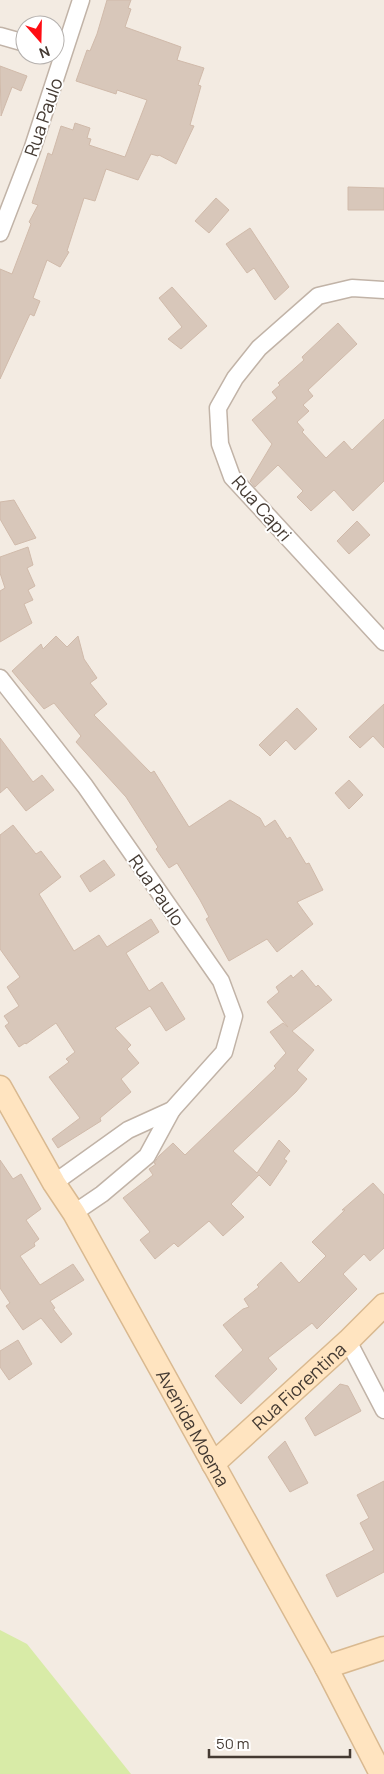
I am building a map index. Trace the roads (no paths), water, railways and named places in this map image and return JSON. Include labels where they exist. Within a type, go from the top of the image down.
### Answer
[{"type":"main road","name":"Avenida Moema","points":[[0,1087],[54,1183],[74,1213],[326,1667],[381,1774]]},
{"type":"main road","name":"Rua Fiorentina","points":[[213,1464],[348,1341],[384,1305]]},
{"type":"main road","points":[[326,1667],[384,1648]]},
{"type":"street","name":"Rua Paulo","points":[[65,40],[81,0]]},
{"type":"street","points":[[0,36],[15,40]]},
{"type":"street","name":"Rua Paulo","points":[[0,233],[32,150],[57,65]]},
{"type":"street","name":"Rua Capri","points":[[384,290],[352,288],[318,296],[259,348],[235,378],[218,408],[220,444],[232,477],[384,642]]},
{"type":"street","name":"Rua Paulo","points":[[0,678],[6,699],[85,786],[222,981],[234,1016],[224,1052],[172,1110],[147,1156],[102,1194],[74,1213]]},
{"type":"street","name":"Rua Paulo","points":[[54,1183],[128,1130],[172,1110]]},
{"type":"street","points":[[348,1341],[384,1410]]}]
